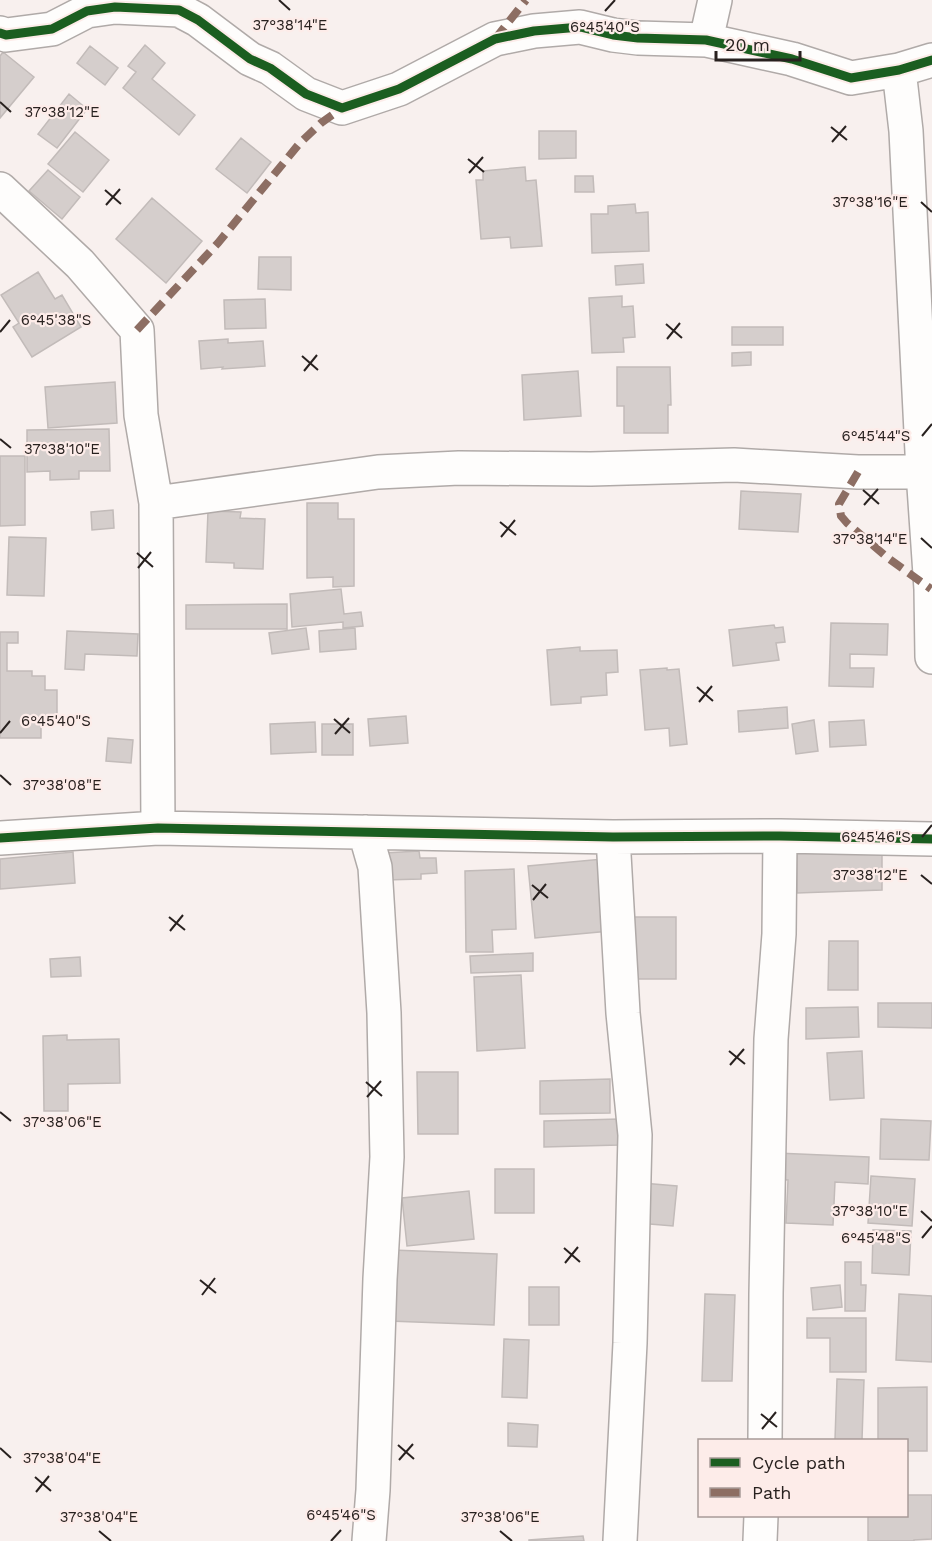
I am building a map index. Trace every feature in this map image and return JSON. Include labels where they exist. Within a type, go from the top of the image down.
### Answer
[{"type":"street","points":[[706,40],[716,0]]},
{"type":"street","points":[[0,33],[6,36],[52,29],[87,11],[115,7],[179,10],[198,20],[250,59],[278,74],[306,94],[342,108],[399,89],[495,39],[534,31],[580,27],[638,38],[706,40],[792,59],[851,78],[899,70],[932,60]]},
{"type":"street","points":[[899,70],[919,130],[923,472],[931,589],[932,657]]},
{"type":"street","points":[[0,189],[80,264],[137,330],[141,415],[156,503],[158,828]]},
{"type":"street","points":[[156,503],[378,472],[459,468],[591,469],[734,465],[858,472],[923,472]]},
{"type":"street","points":[[0,838],[158,828],[613,837],[932,838]]},
{"type":"street","points":[[365,832],[375,867],[384,1013],[387,1157],[369,1541]]},
{"type":"street","points":[[765,1439],[771,1050],[779,934],[780,836]]},
{"type":"street","points":[[613,837],[623,1013],[635,1135],[630,1343],[620,1541]]},
{"type":"street","points":[[760,1541],[761,1517]]},
{"type":"building","points":[[145,45],[165,63],[152,79],[195,115],[179,135],[123,88],[136,72],[128,66]]},
{"type":"building","points":[[90,46],[118,68],[105,85],[77,63]]},
{"type":"building","points":[[3,52],[34,77],[0,118],[0,56]]},
{"type":"building","points":[[69,94],[87,109],[57,148],[38,134]]},
{"type":"building","points":[[539,131],[576,131],[576,158],[539,159]]},
{"type":"building","points":[[75,132],[109,160],[83,192],[48,164]]},
{"type":"building","points":[[241,138],[271,162],[247,193],[216,169]]},
{"type":"building","points":[[525,167],[526,181],[536,180],[542,246],[511,248],[510,237],[481,239],[476,180],[483,180],[483,171]]},
{"type":"building","points":[[48,170],[80,197],[62,219],[29,191]]},
{"type":"building","points":[[575,176],[593,176],[594,192],[575,192]]},
{"type":"building","points":[[152,198],[202,241],[166,283],[116,239]]},
{"type":"building","points":[[635,204],[636,213],[648,212],[649,251],[592,253],[591,214],[608,214],[608,206]]},
{"type":"building","points":[[259,257],[291,257],[291,290],[258,289]]},
{"type":"building","points":[[643,264],[644,283],[616,285],[615,266]]},
{"type":"building","points":[[38,272],[55,299],[62,295],[81,327],[32,357],[13,327],[19,323],[1,295]]},
{"type":"building","points":[[622,296],[622,307],[633,306],[635,337],[623,338],[624,352],[592,353],[589,298]]},
{"type":"building","points":[[265,299],[266,328],[225,329],[224,300]]},
{"type":"building","points":[[732,327],[783,327],[783,345],[732,345]]},
{"type":"building","points":[[228,339],[228,343],[263,341],[265,366],[201,369],[199,341]]},
{"type":"building","points":[[751,352],[751,365],[732,366],[732,353]]},
{"type":"building","points":[[617,367],[670,367],[671,405],[668,405],[668,433],[624,433],[624,406],[617,406]]},
{"type":"building","points":[[578,371],[581,416],[524,420],[522,375]]},
{"type":"building","points":[[115,382],[117,423],[48,428],[45,387]]},
{"type":"building","points":[[109,429],[110,471],[79,471],[79,479],[50,480],[50,471],[27,472],[27,430]]},
{"type":"building","points":[[0,456],[25,456],[25,525],[0,526]]},
{"type":"building","points":[[741,491],[801,494],[798,532],[739,529]]},
{"type":"building","points":[[307,503],[338,503],[338,519],[354,519],[354,586],[333,587],[333,577],[307,578]]},
{"type":"building","points":[[113,510],[114,528],[92,530],[91,512]]},
{"type":"building","points":[[208,511],[241,512],[240,518],[265,519],[263,569],[234,568],[234,563],[206,562]]},
{"type":"building","points":[[9,537],[46,538],[44,596],[7,595]]},
{"type":"building","points":[[341,589],[344,614],[361,612],[363,626],[343,628],[343,622],[292,627],[290,594]]},
{"type":"building","points":[[287,604],[287,629],[186,629],[186,605]]},
{"type":"building","points":[[831,623],[888,624],[887,655],[850,654],[850,668],[874,668],[873,687],[829,686]]},
{"type":"building","points":[[774,625],[775,628],[783,627],[785,642],[776,643],[779,660],[733,666],[729,630]]},
{"type":"building","points":[[306,628],[309,649],[272,654],[269,633]]},
{"type":"building","points":[[355,628],[356,649],[320,652],[319,631]]},
{"type":"building","points":[[67,631],[138,634],[137,656],[85,654],[84,670],[65,669]]},
{"type":"building","points":[[0,632],[18,632],[18,643],[7,643],[7,671],[32,671],[32,676],[45,676],[45,690],[57,690],[57,719],[41,719],[41,738],[0,738]]},
{"type":"building","points":[[580,647],[580,651],[617,650],[618,672],[606,673],[607,695],[581,697],[581,703],[551,705],[547,650]]},
{"type":"building","points":[[667,668],[667,670],[679,669],[687,744],[670,746],[669,728],[645,730],[640,670]]},
{"type":"building","points":[[787,707],[788,728],[739,732],[738,711]]},
{"type":"building","points":[[406,716],[408,743],[370,746],[368,719]]},
{"type":"building","points":[[814,720],[818,751],[796,754],[792,724]]},
{"type":"building","points":[[864,720],[866,745],[830,747],[829,722]]},
{"type":"building","points":[[315,722],[316,752],[271,754],[270,724]]},
{"type":"building","points":[[322,724],[353,724],[353,755],[322,755]]},
{"type":"building","points":[[108,738],[133,740],[131,763],[106,761]]},
{"type":"building","points":[[882,849],[882,890],[797,893],[797,852]]},
{"type":"building","points":[[419,851],[420,858],[436,858],[437,873],[421,874],[421,879],[385,880],[384,853]]},
{"type":"building","points":[[73,852],[75,883],[0,889],[0,859]]},
{"type":"building","points":[[603,859],[610,931],[535,938],[528,866]]},
{"type":"building","points":[[514,869],[516,929],[492,930],[493,952],[466,952],[465,871]]},
{"type":"building","points":[[628,917],[676,917],[676,979],[628,979]]},
{"type":"building","points":[[829,941],[858,941],[858,990],[828,990]]},
{"type":"building","points":[[533,953],[533,971],[471,973],[470,956]]},
{"type":"building","points":[[80,957],[81,976],[51,977],[50,959]]},
{"type":"building","points":[[521,975],[525,1048],[477,1051],[474,977]]},
{"type":"building","points":[[878,1003],[932,1003],[932,1028],[878,1027]]},
{"type":"building","points":[[858,1007],[859,1037],[806,1039],[806,1008]]},
{"type":"building","points":[[67,1035],[67,1040],[119,1039],[120,1083],[68,1084],[68,1111],[44,1111],[43,1036]]},
{"type":"building","points":[[862,1051],[864,1098],[830,1100],[827,1053]]},
{"type":"building","points":[[417,1072],[458,1072],[458,1134],[418,1134]]},
{"type":"building","points":[[610,1079],[610,1113],[540,1114],[540,1081]]},
{"type":"building","points":[[619,1119],[619,1145],[544,1147],[544,1121]]},
{"type":"building","points":[[881,1119],[931,1121],[929,1160],[880,1159]]},
{"type":"building","points":[[776,1153],[869,1157],[868,1184],[835,1182],[833,1225],[786,1223],[788,1180],[774,1179]]},
{"type":"building","points":[[495,1169],[534,1169],[534,1213],[495,1213]]},
{"type":"building","points":[[871,1176],[915,1179],[912,1226],[868,1223]]},
{"type":"building","points":[[642,1183],[677,1186],[673,1226],[638,1223]]},
{"type":"building","points":[[469,1191],[474,1239],[407,1246],[402,1198]]},
{"type":"building","points":[[873,1230],[911,1231],[909,1275],[872,1273]]},
{"type":"building","points":[[392,1250],[497,1254],[494,1325],[389,1321]]},
{"type":"building","points":[[845,1262],[861,1262],[861,1285],[866,1285],[865,1311],[845,1311]]},
{"type":"building","points":[[840,1285],[842,1307],[813,1310],[811,1288]]},
{"type":"building","points":[[529,1287],[559,1287],[559,1325],[529,1325]]},
{"type":"building","points":[[705,1294],[735,1295],[732,1381],[702,1381]]},
{"type":"building","points":[[899,1294],[932,1296],[932,1362],[896,1360]]},
{"type":"building","points":[[807,1318],[866,1318],[866,1372],[830,1372],[830,1338],[807,1338]]},
{"type":"building","points":[[504,1339],[529,1340],[527,1398],[502,1397]]},
{"type":"building","points":[[837,1379],[864,1380],[862,1439],[835,1439]]},
{"type":"building","points":[[927,1387],[927,1451],[908,1451],[908,1439],[878,1439],[878,1388]]},
{"type":"building","points":[[508,1423],[538,1425],[537,1447],[508,1446]]},
{"type":"building","points":[[908,1495],[932,1495],[932,1539],[868,1541],[868,1517],[908,1517]]},
{"type":"building","points":[[583,1536],[584,1541],[529,1541],[529,1540]]},
{"type":"marked path","points":[[495,39],[526,0]]},
{"type":"marked path","points":[[137,330],[218,243],[299,144],[321,123],[342,108]]},
{"type":"marked path","points":[[858,472],[839,504],[841,516],[888,558],[931,589]]},
{"type":"cycle path","points":[[0,33],[6,35],[52,29],[87,11],[115,7],[179,10],[198,20],[250,59],[270,68],[306,94],[342,108],[399,89],[495,39],[534,31],[580,27],[638,38],[706,40],[792,59],[851,78],[899,70],[932,60]]},
{"type":"cycle path","points":[[0,838],[158,828],[613,837],[780,836],[932,839]]}]
